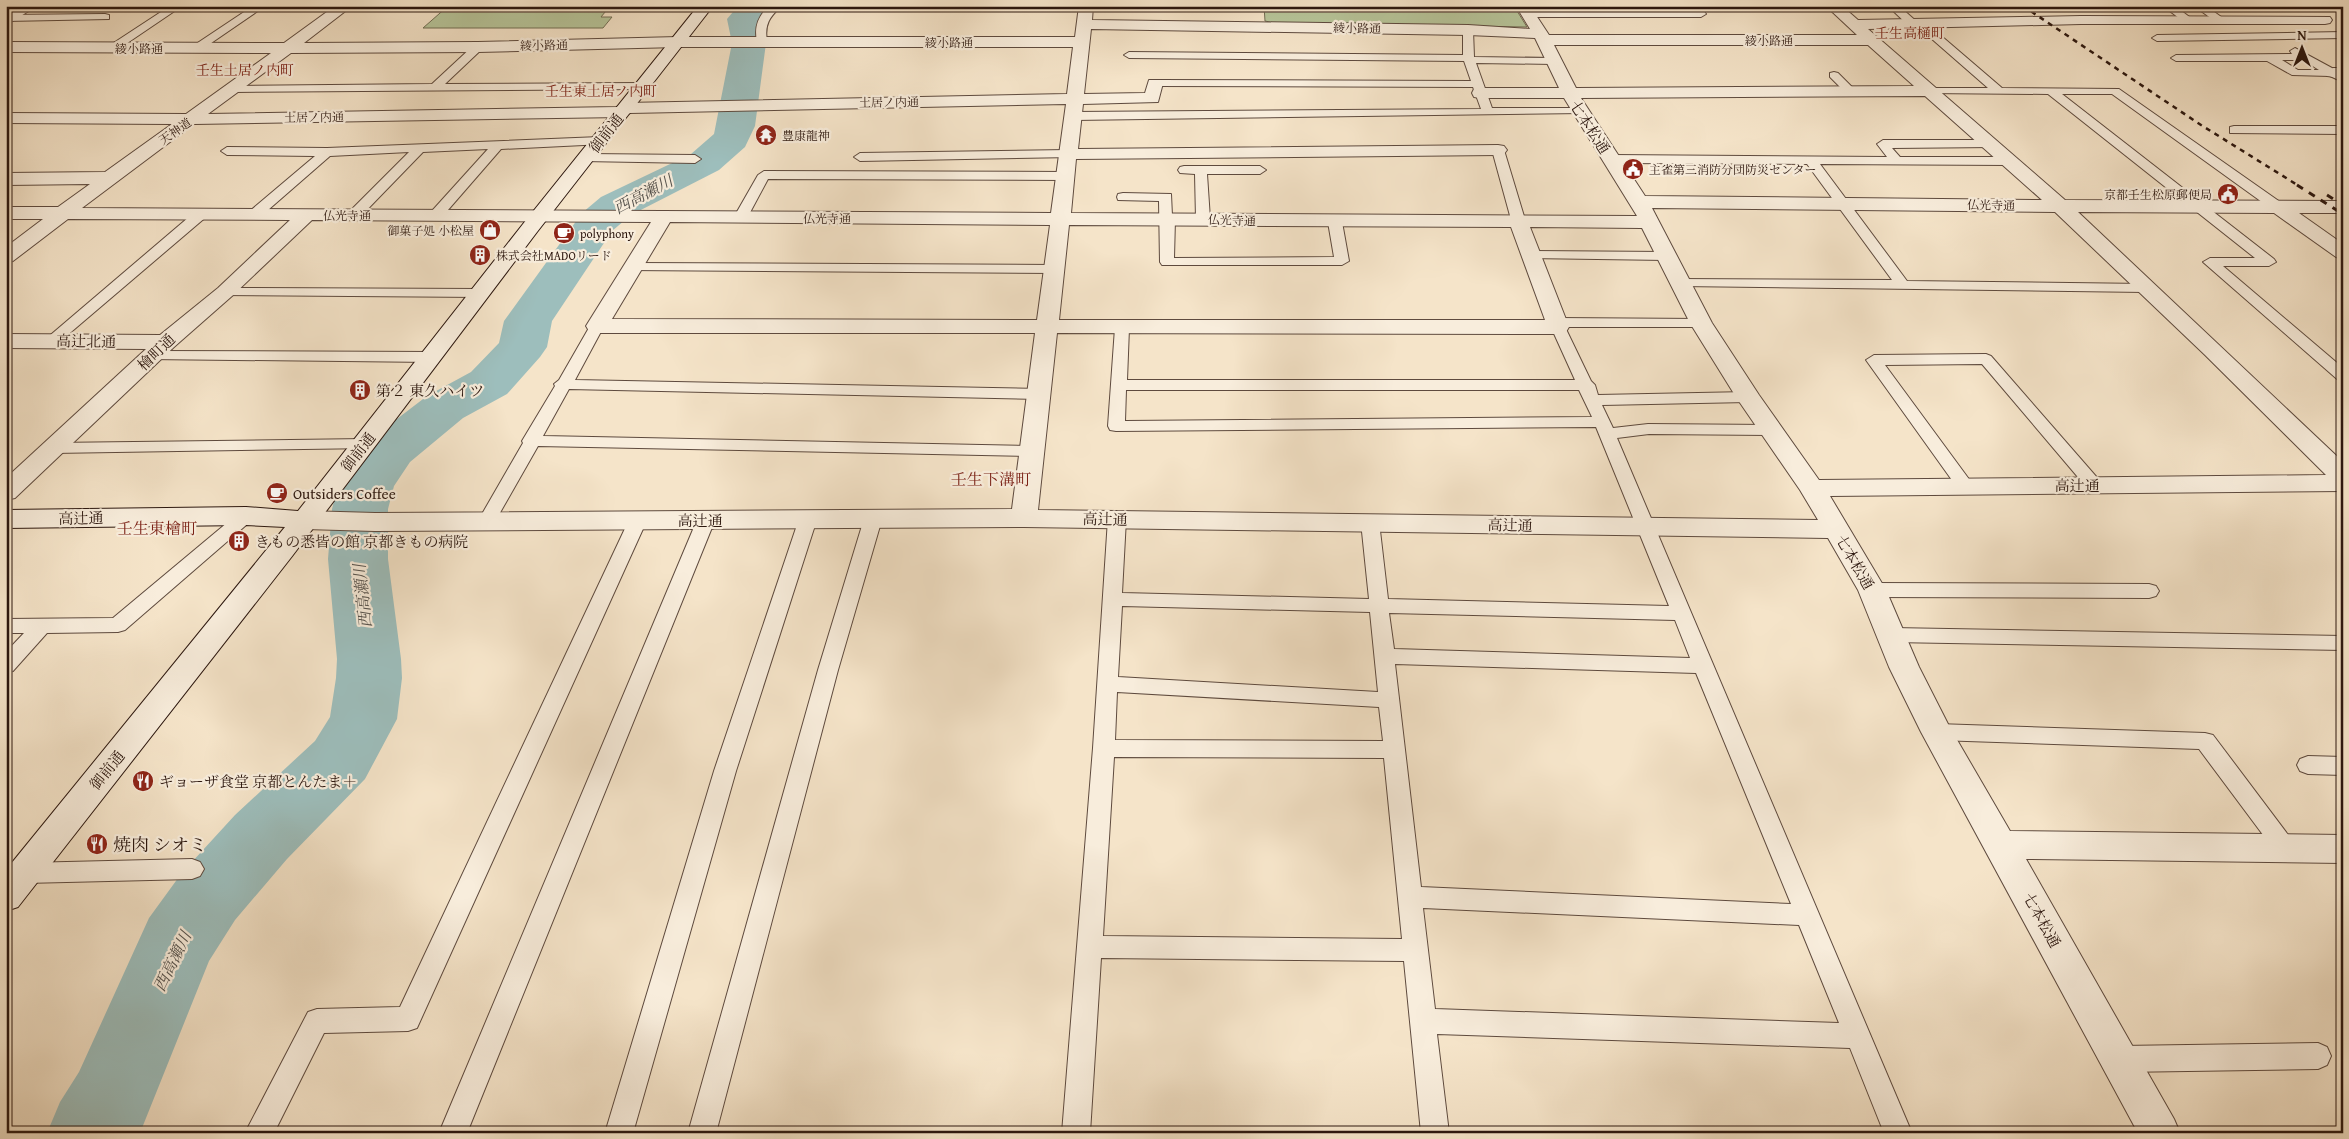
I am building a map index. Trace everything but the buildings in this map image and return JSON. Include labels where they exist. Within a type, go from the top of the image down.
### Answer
[{"type":"street","points":[[8,19],[30,6]]},
{"type":"street","name":"天神道","points":[[6,257],[109,178],[234,89],[345,6]]},
{"type":"street","name":"御前通","points":[[6,896],[365,444],[540,216],[706,6]]},
{"type":"street","points":[[1024,518],[1067,176],[1086,6]]},
{"type":"street","points":[[1157,25],[1159,6]]},
{"type":"street","points":[[1833,6],[2060,206],[2212,349],[2343,478]]},
{"type":"street","points":[[2301,6],[2343,30]]},
{"type":"street","name":"七本松通","points":[[1526,10],[1543,37],[1569,94],[1579,111],[1639,202],[1701,322],[1770,430],[1812,488],[1872,590],[1904,667],[1937,732],[2121,1059],[2160,1133]]},
{"type":"street","points":[[1854,25],[2187,19],[2325,20]]},
{"type":"street","name":"綾小路通","points":[[1083,24],[1157,25],[1253,21],[1468,30],[1543,37],[1873,40]]},
{"type":"street","name":"綾小路通","points":[[6,47],[478,47],[761,41],[1081,42]]},
{"type":"street","points":[[1478,89],[1569,94],[1930,91]]},
{"type":"street","name":"土居ノ内通","points":[[6,118],[191,119],[624,110],[752,104],[1075,108],[1154,91]]},
{"type":"street","points":[[1069,154],[1498,150]]},
{"type":"street","points":[[6,179],[109,178]]},
{"type":"street","name":"仏光寺通","points":[[1639,202],[2343,207]]},
{"type":"street","points":[[2278,207],[2343,253]]},
{"type":"street","name":"仏光寺通","points":[[6,213],[1061,218],[1335,222],[1648,222]]},
{"type":"street","name":"檜町通","points":[[6,492],[159,349],[225,292],[308,215]]},
{"type":"street","points":[[597,326],[664,217]]},
{"type":"street","points":[[597,326],[1122,328],[1557,325],[1533,255],[1519,223]]},
{"type":"street","name":"高辻北通","points":[[6,341],[52,341],[159,349]]},
{"type":"street","name":"高辻通","points":[[1812,488],[2343,483]]},
{"type":"street","name":"高辻通","points":[[6,519],[246,516],[339,522],[374,522],[1024,518],[1836,530]]},
{"type":"street","points":[[2000,845],[2343,849]]},
{"type":"lane","points":[[113,48],[177,6]]},
{"type":"lane","points":[[197,48],[260,6]]},
{"type":"lane","points":[[761,41],[760,26],[766,15],[776,6]]},
{"type":"lane","points":[[1526,10],[1701,14],[1694,6]]},
{"type":"lane","points":[[1892,6],[1999,91]]},
{"type":"lane","points":[[2168,6],[2187,19]]},
{"type":"lane","points":[[2199,6],[2219,19]]},
{"type":"lane","points":[[8,19],[105,17]]},
{"type":"lane","points":[[1468,30],[1469,59],[1478,89],[1488,112]]},
{"type":"lane","points":[[2340,75],[2268,36],[2343,35]]},
{"type":"lane","points":[[2157,38],[2272,38]]},
{"type":"lane","points":[[433,89],[478,47]]},
{"type":"lane","points":[[1129,55],[1554,61]]},
{"type":"lane","points":[[2269,57],[2296,73],[2340,75]]},
{"type":"lane","points":[[2176,58],[2306,57]]},
{"type":"lane","points":[[1834,75],[1851,92]]},
{"type":"lane","points":[[234,89],[642,86]]},
{"type":"lane","points":[[1154,91],[1478,89]]},
{"type":"lane","points":[[1930,91],[2115,91],[2278,207]]},
{"type":"lane","points":[[2051,91],[2269,262],[2210,262],[2343,376]]},
{"type":"lane","points":[[1075,108],[1488,112],[1579,111]]},
{"type":"lane","points":[[2234,130],[2343,130]]},
{"type":"lane","points":[[1897,161],[1883,144],[1990,144]]},
{"type":"lane","points":[[436,215],[498,145]]},
{"type":"lane","points":[[227,150],[327,152],[498,145],[593,149],[695,159]]},
{"type":"lane","points":[[354,215],[420,148]]},
{"type":"lane","points":[[1498,150],[1519,223]]},
{"type":"lane","points":[[255,214],[327,152]]},
{"type":"lane","points":[[860,156],[1069,154]]},
{"type":"lane","points":[[1612,159],[2009,161]]},
{"type":"lane","points":[[1811,160],[1844,202],[1902,284]]},
{"type":"lane","points":[[1184,170],[1260,170]]},
{"type":"lane","points":[[1201,170],[1203,219]]},
{"type":"lane","points":[[741,217],[764,175],[1067,176]]},
{"type":"lane","points":[[1123,197],[1166,197],[1167,262],[1342,261],[1335,222]]},
{"type":"lane","points":[[52,341],[201,214]]},
{"type":"lane","points":[[1533,255],[1666,256]]},
{"type":"lane","points":[[634,267],[1055,269]]},
{"type":"lane","points":[[1680,282],[2145,288]]},
{"type":"lane","points":[[225,292],[481,293]]},
{"type":"lane","points":[[1701,322],[1557,325],[1605,427],[1898,1133]]},
{"type":"lane","points":[[487,521],[562,384],[597,326]]},
{"type":"lane","points":[[1122,328],[1116,426],[1605,427],[1637,432],[1648,429],[1770,430]]},
{"type":"lane","points":[[159,349],[432,357]]},
{"type":"lane","points":[[1965,486],[1874,360],[1986,359],[2094,485]]},
{"type":"lane","points":[[562,384],[1040,394]]},
{"type":"lane","points":[[1118,385],[1748,397]]},
{"type":"lane","points":[[530,441],[1033,451]]},
{"type":"lane","points":[[53,448],[365,444]]},
{"type":"lane","points":[[6,626],[118,625],[246,516]]},
{"type":"lane","points":[[619,1133],[725,771],[808,519]]},
{"type":"lane","points":[[702,1133],[828,670],[873,519]]},
{"type":"lane","points":[[1076,1133],[1091,947],[1117,519]]},
{"type":"lane","points":[[259,1133],[317,1021],[408,1019],[638,520]]},
{"type":"lane","points":[[454,1133],[706,520]]},
{"type":"lane","points":[[1370,522],[1435,1133]]},
{"type":"lane","points":[[1872,590],[2149,591]]},
{"type":"lane","points":[[1112,600],[1682,613]]},
{"type":"lane","points":[[6,666],[42,626]]},
{"type":"lane","points":[[1892,635],[2343,643]]},
{"type":"lane","points":[[1384,656],[1704,666]]},
{"type":"lane","points":[[1108,684],[1389,700]]},
{"type":"lane","points":[[1937,732],[2205,741],[2286,848]]},
{"type":"lane","points":[[1104,748],[1394,750]]},
{"type":"lane","points":[[2308,765],[2343,766]]},
{"type":"lane","points":[[25,873],[192,868]]},
{"type":"lane","points":[[1410,897],[1808,915]]},
{"type":"lane","points":[[1091,947],[1415,950]]},
{"type":"lane","points":[[1423,1021],[1858,1036]]},
{"type":"lane","points":[[2121,1059],[2318,1056]]},
{"type":"green space","points":[[448,6],[610,6],[601,17],[612,17],[603,28],[423,28]]},
{"type":"green space","points":[[1264,6],[1514,6],[1527,27],[1275,23],[1265,21]]},
{"type":"waterway","name":"西高瀬川","points":[[91,1133],[110,1102],[177,943],[208,897],[261,837],[340,760],[363,719],[369,678],[369,659],[358,559],[360,509],[366,485],[391,450],[445,407],[489,383],[523,347],[528,321],[597,222],[616,206],[705,162],[731,139],[736,126],[749,43],[743,19],[751,11],[762,6]]},
{"type":"railway","points":[[2023,6],[2201,125],[2299,186]]},
{"type":"railway","points":[[2297,185],[2343,214]]},
{"type":"railway","points":[[2327,195],[2343,205]]},
{"type":"place","name":"豊康龍神","points":[[766,135]]},
{"type":"place","name":"主雀第三消防分団防災センター","points":[[1633,169]]},
{"type":"place","name":"京都壬生松原郵便局","points":[[2228,194]]},
{"type":"place","name":"御菓子処 小松屋","points":[[490,230]]},
{"type":"place","name":"polyphony","points":[[564,233]]},
{"type":"place","name":"株式会社MADOリード","points":[[480,255]]},
{"type":"place","name":"第２ 東久ハイツ","points":[[360,390]]},
{"type":"place","name":"Outsiders Coffee","points":[[277,493]]},
{"type":"place","name":"きもの悉皆の館 京都きもの病院","points":[[239,541]]},
{"type":"place","name":"ギョーザ食堂 京都とんたま＋","points":[[143,781]]},
{"type":"place","name":"焼肉 シオミ","points":[[97,844]]},
{"type":"district","name":"壬生高樋町","points":[[1910,33]]},
{"type":"district","name":"壬生土居ノ内町","points":[[245,70]]},
{"type":"district","name":"壬生東土居ノ内町","points":[[601,91]]},
{"type":"district","name":"壬生下溝町","points":[[991,479]]},
{"type":"district","name":"壬生東檜町","points":[[157,528]]}]
